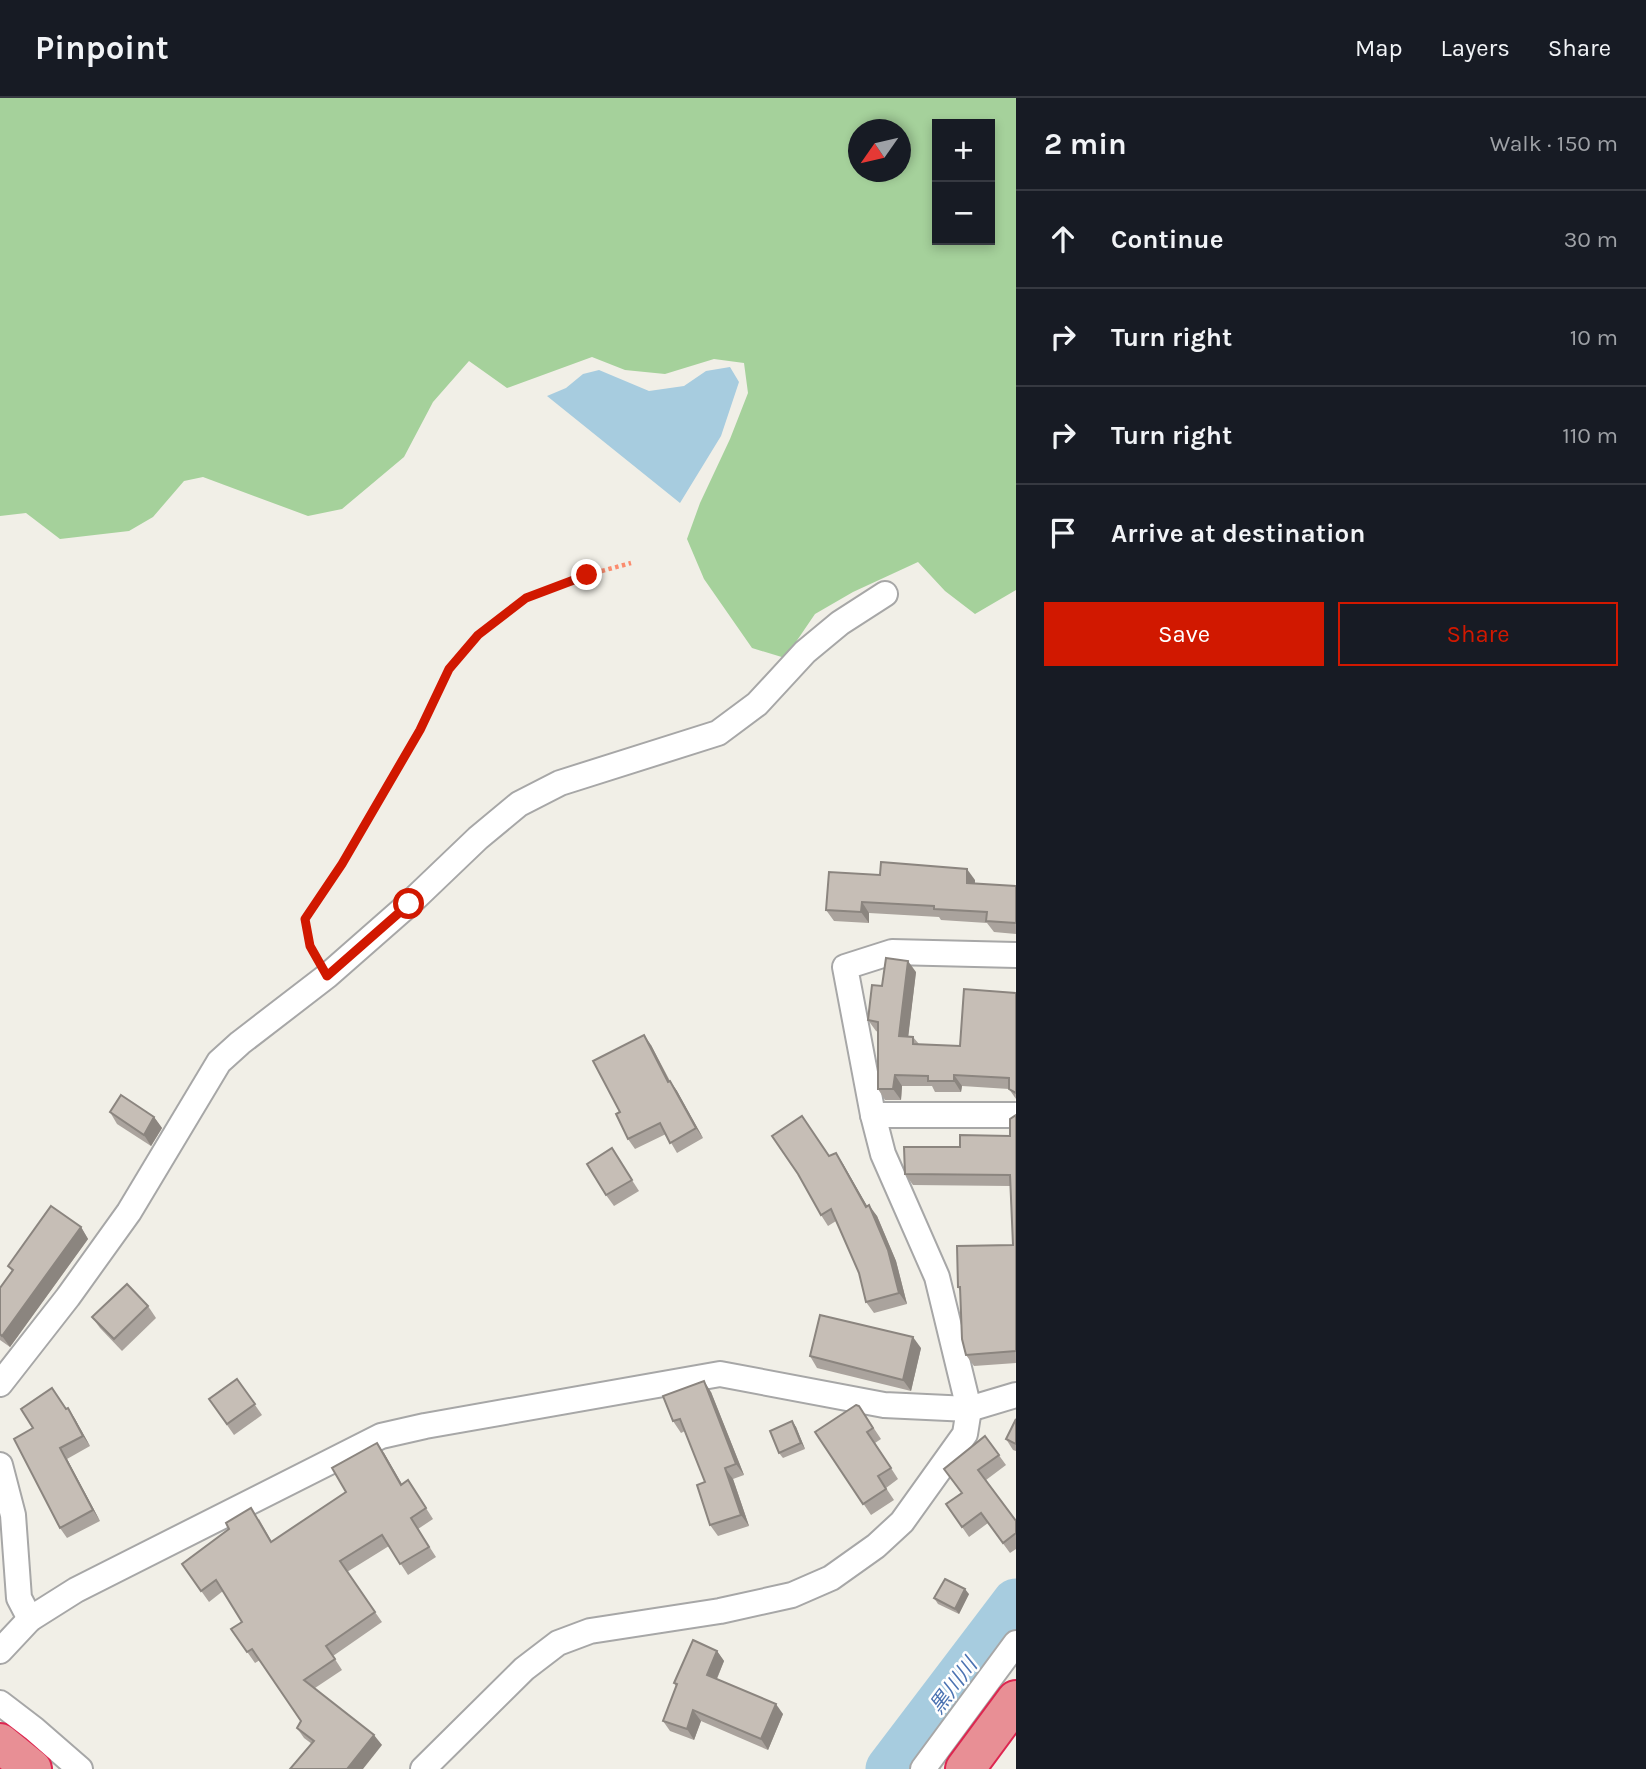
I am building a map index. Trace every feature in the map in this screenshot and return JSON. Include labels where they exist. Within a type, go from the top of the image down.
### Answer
[{"type":"highway","points":[[965,1769],[1016,1700]]},
{"type":"highway","points":[[995,1769],[1016,1739]]},
{"type":"highway","points":[[0,1743],[32,1769]]},
{"type":"street","points":[[0,1384],[68,1297],[129,1212],[219,1062],[240,1043],[327,976],[519,804],[559,783],[718,733],[757,704],[805,652],[840,623],[885,594]]},
{"type":"street","points":[[423,1769],[524,1669],[558,1643],[590,1631],[720,1611],[792,1595],[831,1578],[876,1546],[902,1522],[965,1434],[969,1409],[937,1277],[883,1154],[845,967],[892,952],[1016,955]]},
{"type":"street","points":[[873,1115],[1016,1115]]},
{"type":"street","points":[[1,1648],[30,1619],[76,1590],[381,1436],[720,1374],[884,1405],[969,1409],[1016,1395]]},
{"type":"street","points":[[0,1465],[13,1516],[19,1598],[30,1619]]},
{"type":"street","points":[[923,1769],[1016,1643]]},
{"type":"street","points":[[0,1703],[80,1769]]},
{"type":"path","points":[[327,976],[310,946],[305,919],[342,864],[420,730],[449,669],[478,635],[526,598],[587,575],[631,563]]},
{"type":"green space","points":[[0,98],[1016,98],[1016,590],[975,614],[945,591],[918,562],[853,592],[815,614],[785,658],[752,648],[704,579],[687,539],[748,393],[744,363],[714,359],[665,374],[625,370],[592,357],[507,388],[469,361],[433,402],[404,457],[342,509],[308,516],[203,477],[184,481],[153,517],[129,531],[60,539],[26,513],[0,516]]},
{"type":"water","points":[[730,367],[739,382],[721,436],[680,503],[547,396],[566,388],[583,374],[599,370],[649,391],[684,386],[706,371]]},
{"type":"building","points":[[881,862],[967,869],[967,883],[1016,886],[1016,923],[986,921],[987,912],[934,909],[934,906],[862,902],[861,912],[826,910],[829,872],[880,875]]},
{"type":"building","points":[[886,958],[908,961],[899,1036],[913,1037],[913,1044],[960,1046],[964,989],[1016,993],[1016,1093],[1009,1089],[1009,1078],[954,1075],[954,1081],[928,1081],[928,1076],[895,1075],[893,1089],[878,1089],[878,1022],[868,1020],[872,985],[882,986]]},
{"type":"building","points":[[644,1035],[696,1128],[670,1143],[660,1123],[628,1139],[616,1114],[620,1112],[593,1061]]},
{"type":"building","points":[[121,1095],[154,1117],[144,1135],[110,1112]]},
{"type":"building","points":[[1016,1115],[1016,1351],[966,1355],[962,1339],[957,1246],[1013,1245],[1010,1175],[905,1174],[904,1147],[960,1147],[960,1135],[1010,1136],[1010,1119]]},
{"type":"building","points":[[802,1116],[829,1156],[836,1153],[866,1207],[869,1205],[888,1250],[899,1293],[866,1302],[859,1273],[831,1209],[821,1215],[772,1136]]},
{"type":"building","points":[[612,1148],[632,1180],[606,1195],[587,1164]]},
{"type":"building","points":[[51,1206],[81,1227],[2,1336],[0,1288],[13,1270],[8,1266]]},
{"type":"building","points":[[127,1284],[148,1306],[114,1339],[92,1317]]},
{"type":"building","points":[[820,1315],[913,1337],[903,1380],[810,1356]]},
{"type":"building","points":[[237,1379],[255,1404],[227,1424],[209,1399]]},
{"type":"building","points":[[704,1381],[736,1464],[725,1468],[741,1515],[710,1525],[697,1485],[705,1482],[680,1419],[673,1421],[663,1396]]},
{"type":"building","points":[[52,1388],[66,1409],[68,1408],[83,1436],[60,1448],[93,1510],[60,1528],[14,1439],[33,1428],[21,1409]]},
{"type":"building","points":[[856,1405],[873,1428],[867,1432],[891,1468],[878,1476],[886,1489],[863,1504],[815,1432]]},
{"type":"building","points":[[1016,1419],[1016,1444],[1006,1439]]},
{"type":"building","points":[[792,1421],[801,1443],[779,1453],[770,1431]]},
{"type":"building","points":[[985,1436],[999,1455],[978,1470],[1016,1521],[1016,1533],[1003,1543],[981,1513],[962,1527],[946,1504],[962,1493],[944,1469]]},
{"type":"building","points":[[377,1443],[401,1485],[408,1480],[426,1508],[411,1518],[429,1547],[400,1564],[382,1535],[340,1561],[375,1612],[326,1646],[335,1659],[304,1680],[374,1735],[347,1769],[290,1769],[314,1741],[297,1728],[301,1721],[252,1649],[247,1652],[231,1629],[242,1622],[216,1580],[201,1591],[182,1564],[229,1529],[226,1523],[251,1508],[271,1542],[346,1492],[332,1468]]},
{"type":"building","points":[[945,1579],[965,1589],[955,1609],[934,1598]]},
{"type":"building","points":[[693,1640],[717,1651],[707,1675],[776,1704],[761,1739],[693,1710],[687,1729],[663,1721],[677,1684],[674,1683]]},
{"type":"waterway","name":"黒川川","points":[[890,1769],[1016,1603]]},
{"type":"route","points":[[409,904],[327,976],[310,946],[305,919],[342,864],[420,730],[449,669],[478,635],[526,598],[587,575]]}]
